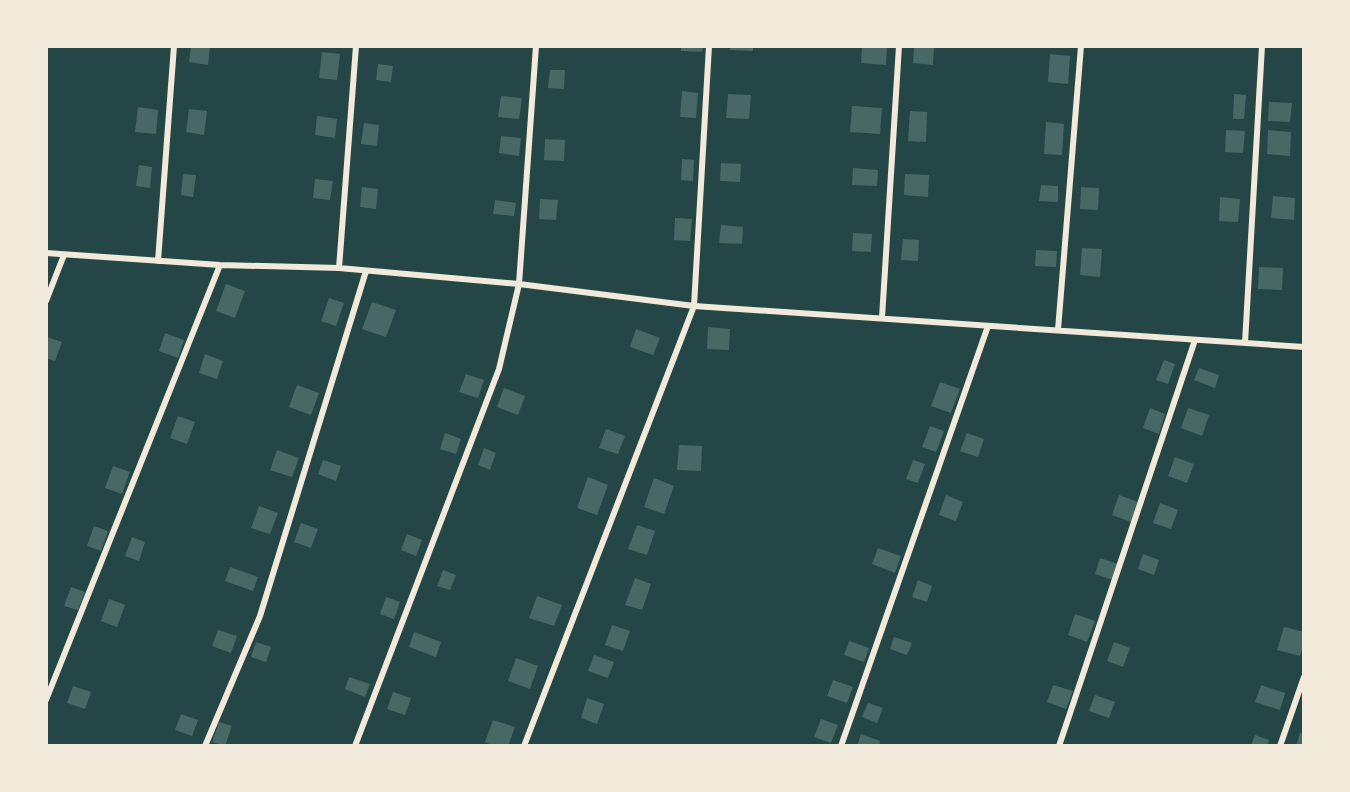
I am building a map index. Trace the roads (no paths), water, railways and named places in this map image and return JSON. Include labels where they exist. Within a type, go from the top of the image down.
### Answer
[{"type":"street","points":[[158,261],[174,46]]},
{"type":"street","points":[[339,268],[356,46]]},
{"type":"street","points":[[355,746],[499,369],[519,284],[536,46]]},
{"type":"street","points":[[524,746],[694,306],[709,46]]},
{"type":"street","points":[[882,318],[899,46]]},
{"type":"street","points":[[1058,330],[1081,46]]},
{"type":"street","points":[[1245,343],[1262,46]]},
{"type":"street","points":[[46,253],[220,265],[339,268],[519,284],[694,306],[1304,347]]},
{"type":"street","points":[[46,301],[64,255]]},
{"type":"street","points":[[46,700],[220,265]]},
{"type":"street","points":[[205,746],[260,616],[366,271]]},
{"type":"street","points":[[841,746],[988,326]]},
{"type":"street","points":[[1059,746],[1195,340]]},
{"type":"street","points":[[1280,746],[1304,677]]}]
